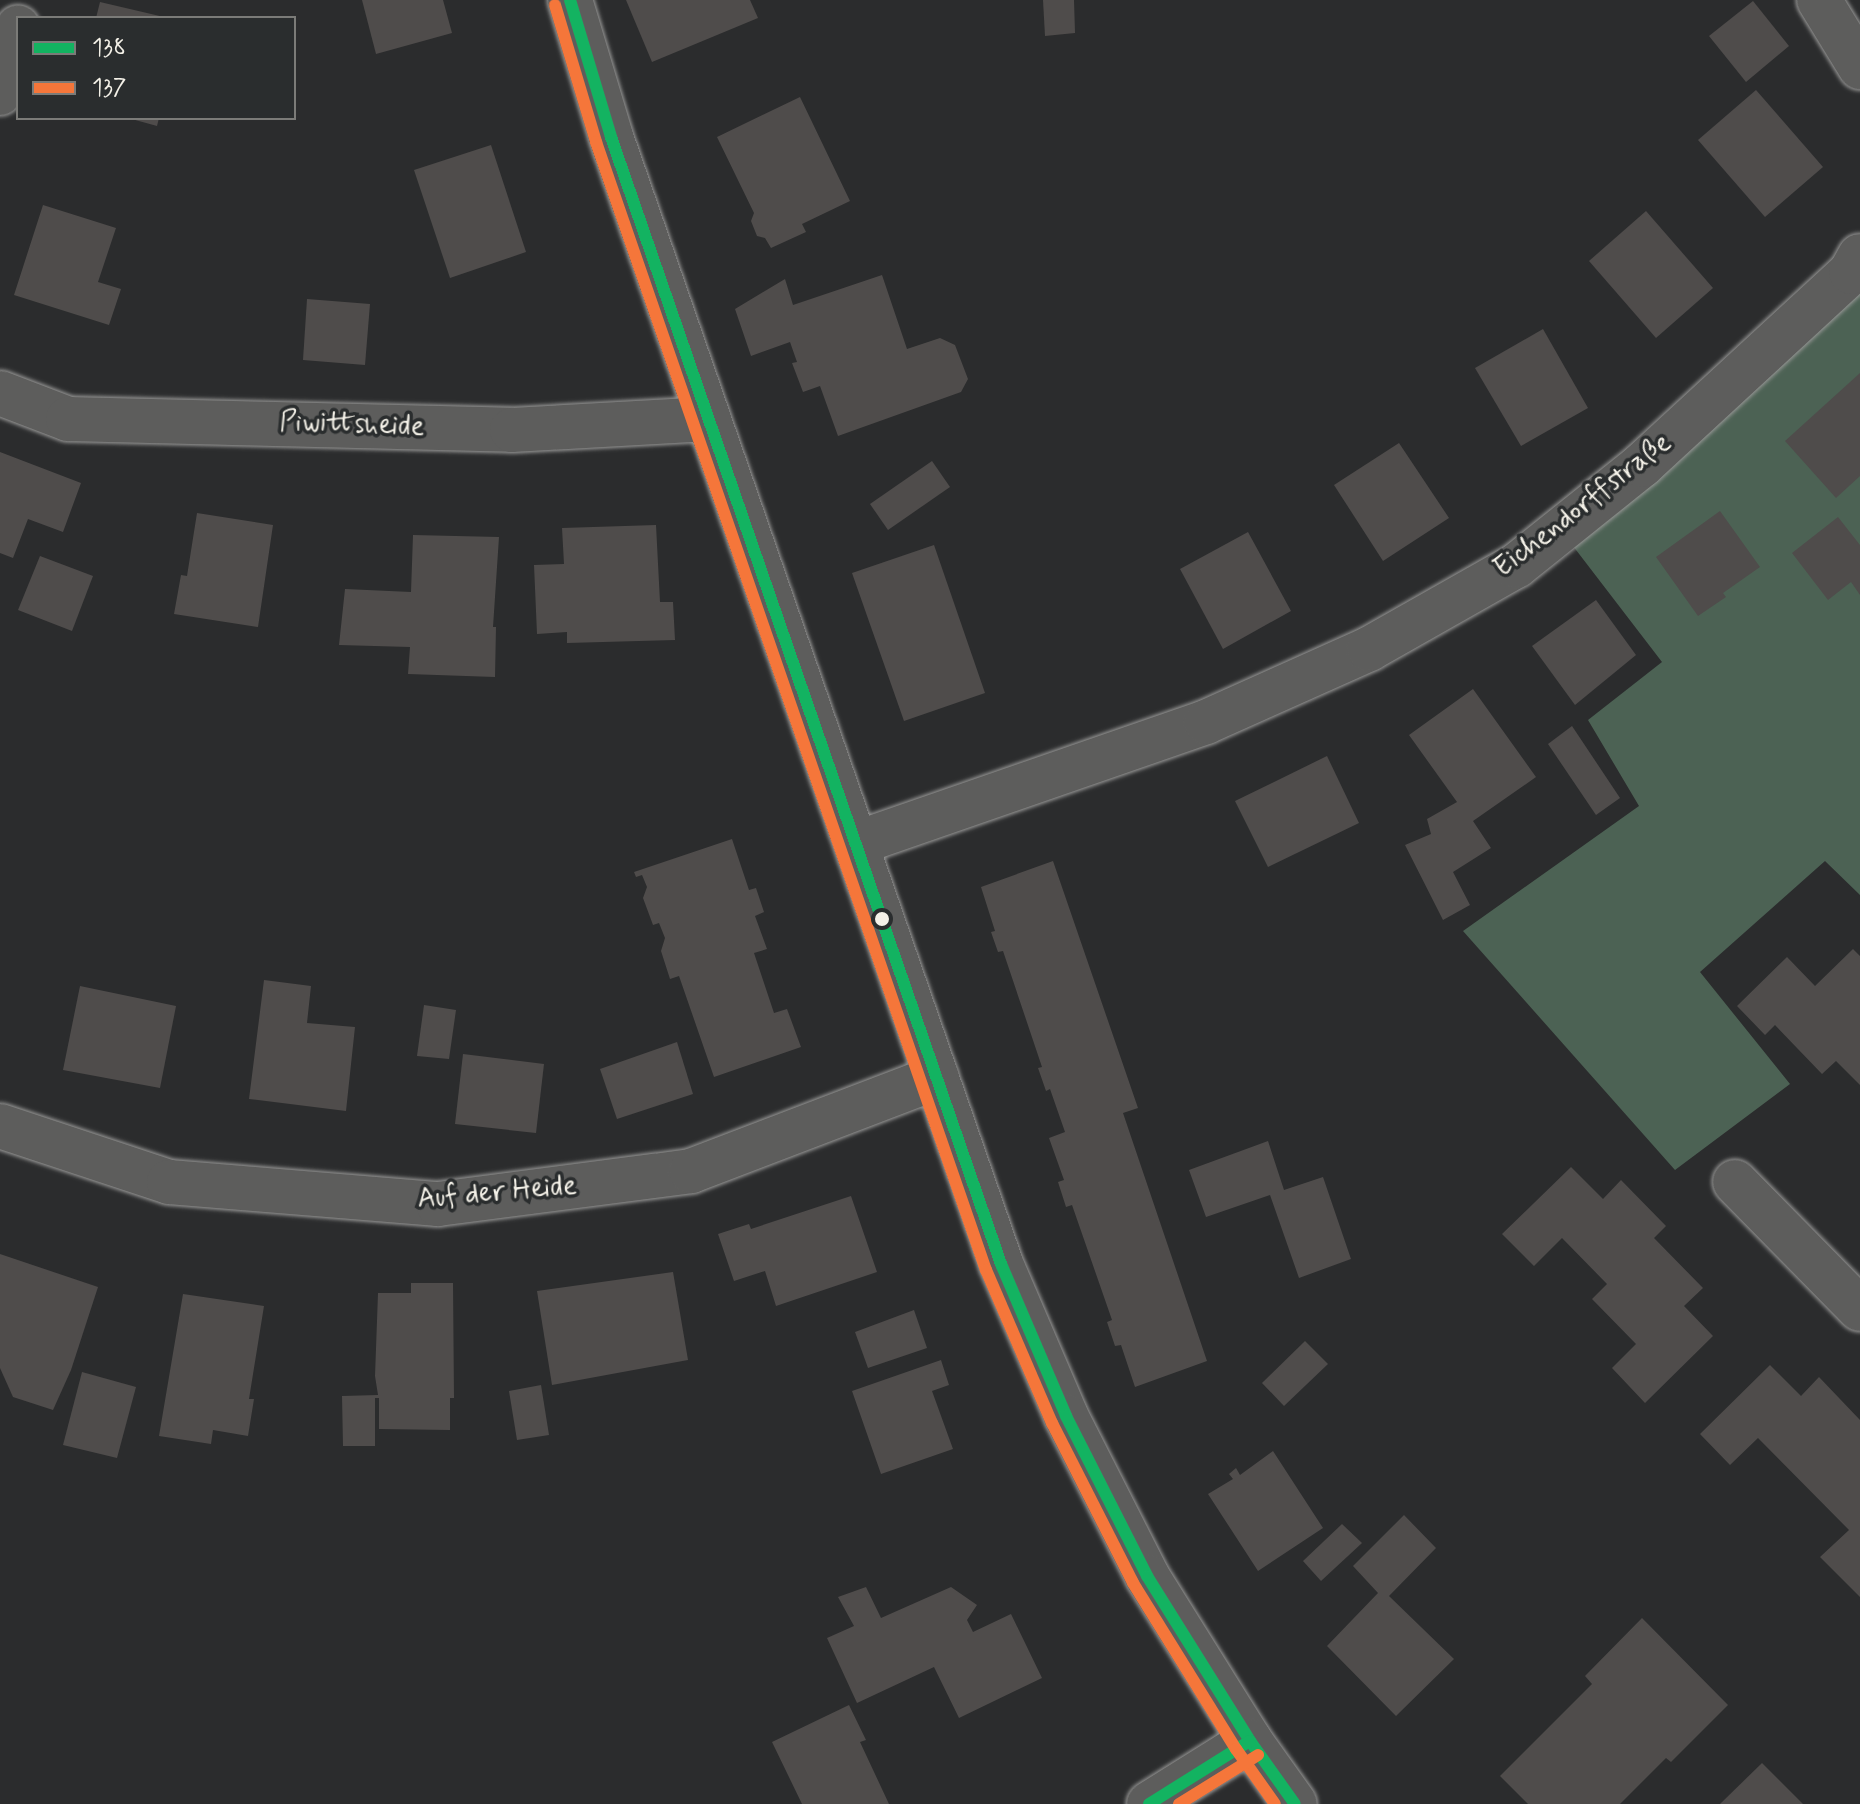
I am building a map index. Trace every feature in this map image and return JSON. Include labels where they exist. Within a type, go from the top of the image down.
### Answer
[{"type":"street","points":[[570,0],[611,137],[1001,1264],[1066,1416],[1147,1576],[1250,1741],[1295,1804]]},
{"type":"street","points":[[1819,0],[1860,67]]},
{"type":"street","points":[[0,93],[16,34]]},
{"type":"street","name":"Eichendorffstraße","points":[[857,843],[1206,722],[1369,649],[1516,566],[1642,465],[1851,272],[1860,256]]},
{"type":"street","name":"Piwittsheide","points":[[0,393],[68,419],[512,430],[709,419]]},
{"type":"street","name":"Auf der Heide","points":[[0,1126],[169,1182],[438,1204],[691,1171],[937,1077]]},
{"type":"street","points":[[1735,1182],[1860,1309]]},
{"type":"street","points":[[1149,1804],[1250,1741]]},
{"type":"green space","points":[[1860,292],[1860,895],[1825,861],[1700,972],[1790,1084],[1675,1170],[1463,931],[1639,806],[1588,720],[1662,662],[1573,546]]},
{"type":"building","points":[[362,0],[443,0],[452,33],[376,54]]},
{"type":"building","points":[[626,0],[750,0],[758,18],[652,62]]},
{"type":"building","points":[[1043,0],[1074,0],[1075,33],[1045,36]]},
{"type":"building","points":[[1753,1],[1789,46],[1746,82],[1709,36]]},
{"type":"building","points":[[100,2],[160,16],[96,16]]},
{"type":"building","points":[[1756,90],[1823,167],[1765,217],[1698,140]]},
{"type":"building","points":[[800,97],[850,201],[802,224],[806,232],[771,248],[765,238],[757,236],[751,221],[754,213],[717,137]]},
{"type":"building","points":[[135,120],[158,120],[157,126]]},
{"type":"building","points":[[491,145],[526,252],[450,278],[414,170]]},
{"type":"building","points":[[43,205],[116,228],[98,282],[121,289],[109,325],[14,295]]},
{"type":"building","points":[[1646,211],[1713,288],[1656,338],[1589,261]]},
{"type":"building","points":[[882,275],[907,349],[940,338],[955,345],[968,379],[961,392],[838,436],[820,386],[803,392],[792,363],[797,362],[790,342],[751,356],[735,309],[785,279],[793,305]]},
{"type":"building","points":[[307,299],[370,304],[365,365],[303,360]]},
{"type":"building","points":[[1543,329],[1588,408],[1521,446],[1475,368]]},
{"type":"building","points":[[1860,373],[1860,476],[1836,498],[1785,441]]},
{"type":"building","points":[[1399,443],[1449,518],[1383,561],[1334,485]]},
{"type":"building","points":[[0,452],[81,483],[63,532],[28,519],[13,558],[0,553]]},
{"type":"building","points":[[932,461],[950,487],[888,530],[870,504]]},
{"type":"building","points":[[1720,511],[1760,567],[1723,593],[1726,597],[1698,616],[1656,557]]},
{"type":"building","points":[[197,513],[273,525],[258,627],[174,614],[181,575],[187,576]]},
{"type":"building","points":[[1838,517],[1860,545],[1860,595],[1851,582],[1828,600],[1792,553]]},
{"type":"building","points":[[656,525],[660,602],[673,602],[675,640],[567,643],[567,632],[537,634],[534,565],[564,564],[562,528]]},
{"type":"building","points":[[1248,532],[1291,611],[1223,649],[1180,569]]},
{"type":"building","points":[[413,535],[499,537],[493,627],[496,627],[495,677],[408,674],[410,647],[339,645],[345,589],[411,592]]},
{"type":"building","points":[[934,545],[985,693],[904,721],[852,573]]},
{"type":"building","points":[[40,556],[93,576],[72,631],[18,610]]},
{"type":"building","points":[[1596,600],[1636,655],[1575,705],[1532,646]]},
{"type":"building","points":[[1473,689],[1536,777],[1473,821],[1491,848],[1453,872],[1470,905],[1443,920],[1405,845],[1431,834],[1427,819],[1457,802],[1409,735]]},
{"type":"building","points":[[1572,726],[1620,798],[1596,815],[1548,744]]},
{"type":"building","points":[[1327,756],[1359,823],[1268,867],[1235,801]]},
{"type":"building","points":[[732,839],[749,890],[756,888],[764,912],[755,916],[767,949],[754,953],[774,1013],[787,1009],[801,1047],[714,1077],[679,976],[670,979],[661,951],[665,938],[659,923],[653,925],[643,898],[647,887],[642,875],[636,877],[634,872]]},
{"type":"building","points":[[1053,861],[1138,1108],[1123,1113],[1207,1361],[1135,1387],[1121,1345],[1115,1346],[1107,1322],[1112,1320],[1072,1205],[1066,1207],[1058,1182],[1064,1180],[1049,1138],[1065,1132],[1050,1089],[1046,1091],[1038,1068],[1042,1067],[1003,951],[998,952],[991,932],[995,931],[981,887]]},
{"type":"building","points":[[1853,949],[1860,956],[1860,1085],[1836,1061],[1822,1074],[1775,1025],[1765,1035],[1737,1006],[1787,957],[1815,986]]},
{"type":"building","points":[[264,980],[311,986],[307,1023],[355,1027],[346,1111],[249,1099]]},
{"type":"building","points":[[80,986],[176,1006],[160,1088],[63,1070]]},
{"type":"building","points":[[424,1005],[456,1010],[449,1059],[417,1056]]},
{"type":"building","points":[[677,1042],[693,1094],[617,1119],[600,1069]]},
{"type":"building","points":[[463,1054],[544,1064],[536,1133],[455,1124]]},
{"type":"building","points":[[1268,1141],[1284,1190],[1323,1177],[1351,1259],[1299,1278],[1270,1195],[1206,1217],[1189,1170]]},
{"type":"building","points":[[1571,1167],[1603,1199],[1621,1180],[1666,1226],[1654,1238],[1703,1288],[1684,1306],[1713,1336],[1645,1403],[1612,1368],[1636,1344],[1592,1299],[1607,1284],[1562,1238],[1534,1266],[1502,1234]]},
{"type":"building","points":[[851,1196],[877,1272],[776,1306],[765,1271],[734,1281],[718,1234],[749,1224],[751,1229]]},
{"type":"building","points":[[0,1254],[98,1287],[71,1370],[53,1410],[13,1397],[0,1368]]},
{"type":"building","points":[[673,1272],[688,1360],[552,1385],[537,1291]]},
{"type":"building","points":[[411,1283],[453,1283],[454,1398],[450,1398],[450,1430],[379,1429],[379,1398],[375,1398],[375,1446],[343,1446],[342,1396],[378,1395],[375,1376],[378,1293],[411,1293]]},
{"type":"building","points":[[183,1294],[264,1306],[249,1399],[254,1399],[248,1436],[213,1430],[211,1444],[159,1436]]},
{"type":"building","points":[[914,1310],[927,1348],[868,1368],[855,1332]]},
{"type":"building","points":[[1305,1341],[1328,1364],[1284,1406],[1262,1383]]},
{"type":"building","points":[[941,1360],[949,1385],[932,1391],[953,1449],[881,1474],[852,1391]]},
{"type":"building","points":[[1770,1365],[1801,1396],[1819,1377],[1860,1420],[1860,1597],[1820,1557],[1849,1530],[1758,1438],[1730,1465],[1700,1434]]},
{"type":"building","points":[[82,1372],[136,1387],[117,1458],[63,1445]]},
{"type":"building","points":[[541,1385],[549,1435],[517,1440],[509,1391]]},
{"type":"building","points":[[1273,1451],[1323,1528],[1258,1571],[1208,1494],[1233,1479],[1229,1474],[1236,1468],[1240,1475]]},
{"type":"building","points":[[1404,1515],[1436,1548],[1389,1596],[1454,1659],[1396,1716],[1327,1646],[1378,1593],[1353,1566]]},
{"type":"building","points":[[1342,1524],[1362,1543],[1321,1581],[1303,1561]]},
{"type":"building","points":[[866,1587],[881,1618],[951,1587],[977,1605],[967,1620],[973,1632],[1011,1614],[1042,1678],[959,1718],[934,1667],[857,1703],[827,1638],[854,1626],[838,1597]]},
{"type":"building","points":[[1642,1618],[1728,1705],[1671,1762],[1666,1758],[1620,1804],[1528,1804],[1500,1776],[1592,1684],[1585,1676]]},
{"type":"building","points":[[849,1705],[866,1740],[860,1742],[889,1804],[802,1804],[772,1742]]},
{"type":"building","points":[[1762,1763],[1803,1804],[1720,1804]]},
{"type":"transit line","name":"138","points":[[570,0],[611,137],[1001,1264],[1066,1416],[1147,1576],[1250,1741],[1295,1804]]},
{"type":"transit line","name":"137","points":[[555,5],[596,142],[986,1270],[1052,1423],[1133,1583],[1236,1749],[1275,1804]]},
{"type":"transit line","name":"138","points":[[1149,1804],[1250,1741]]},
{"type":"transit line","name":"137","points":[[1179,1804],[1258,1755]]}]
